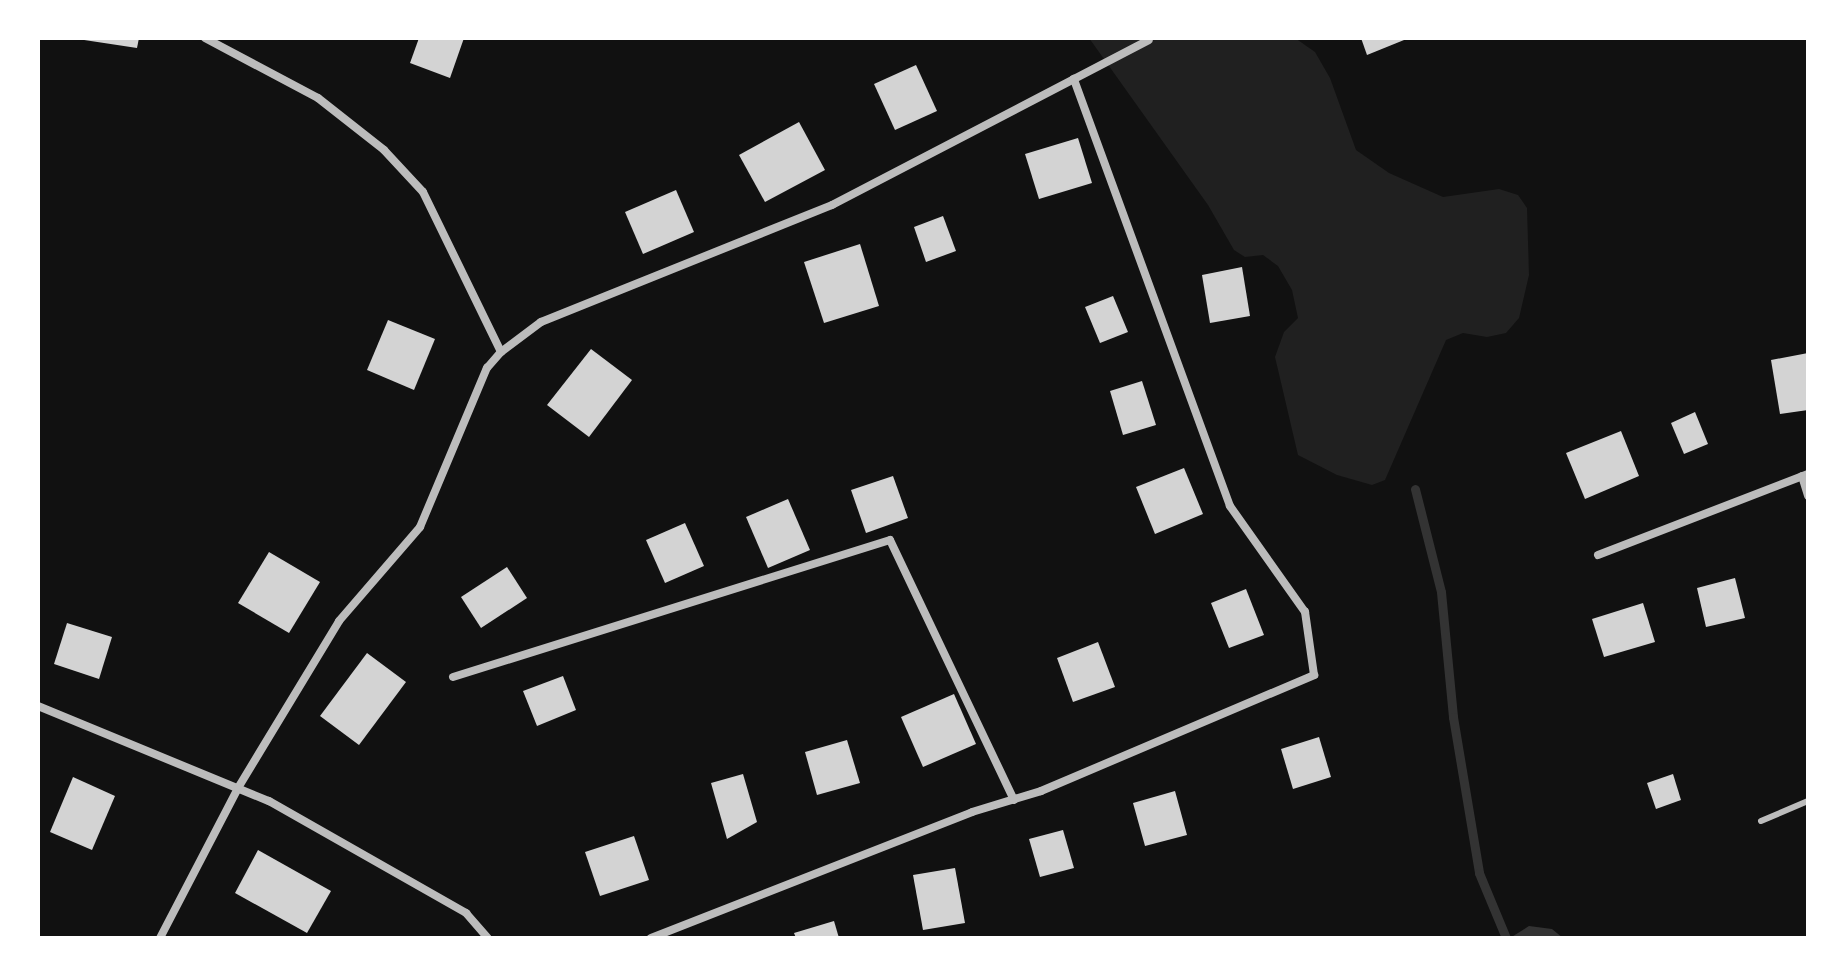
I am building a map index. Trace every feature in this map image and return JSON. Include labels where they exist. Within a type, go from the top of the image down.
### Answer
[{"type":"street","points":[[205,38],[318,98],[384,150],[423,192],[501,352]]},
{"type":"street","points":[[160,938],[238,788],[339,621],[420,527],[487,368],[501,352],[541,322],[832,205],[1149,40]]},
{"type":"street","points":[[651,938],[1014,800],[1314,675],[1305,612],[1230,506],[1074,79]]},
{"type":"street","points":[[1598,555],[1805,475],[1808,496]]},
{"type":"street","points":[[453,677],[890,540],[1014,800]]},
{"type":"street","points":[[38,706],[238,788],[466,913],[488,938]]},
{"type":"lane","points":[[1761,821],[1808,801]]},
{"type":"shaded area","points":[[1089,38],[1295,38],[1315,52],[1330,78],[1356,150],[1389,173],[1443,197],[1499,189],[1518,195],[1527,208],[1529,275],[1519,318],[1506,333],[1487,337],[1463,333],[1446,340],[1385,480],[1372,485],[1337,475],[1298,455],[1275,357],[1284,332],[1298,318],[1292,290],[1278,266],[1263,255],[1245,257],[1234,250],[1208,205]]},
{"type":"shaded area","points":[[1529,926],[1552,929],[1563,938],[1510,938]]},
{"type":"building","points":[[71,38],[139,38],[137,48]]},
{"type":"building","points":[[419,38],[464,38],[450,78],[410,63]]},
{"type":"building","points":[[1361,38],[1409,38],[1367,55]]},
{"type":"building","points":[[916,65],[937,111],[895,130],[874,84]]},
{"type":"building","points":[[799,122],[825,170],[765,202],[739,155]]},
{"type":"building","points":[[1078,138],[1092,183],[1039,199],[1025,154]]},
{"type":"building","points":[[676,190],[694,232],[643,254],[625,212]]},
{"type":"building","points":[[943,216],[956,251],[926,262],[914,227]]},
{"type":"building","points":[[860,244],[879,306],[824,323],[804,262]]},
{"type":"building","points":[[1242,267],[1250,316],[1210,323],[1202,275]]},
{"type":"building","points":[[1113,296],[1128,332],[1100,343],[1085,307]]},
{"type":"building","points":[[388,320],[435,339],[414,390],[367,370]]},
{"type":"building","points":[[591,349],[632,380],[589,437],[547,405]]},
{"type":"building","points":[[1808,353],[1808,410],[1780,414],[1771,360]]},
{"type":"building","points":[[1142,381],[1156,425],[1123,435],[1110,391]]},
{"type":"building","points":[[1695,412],[1708,444],[1684,454],[1671,423]]},
{"type":"building","points":[[1621,431],[1639,476],[1585,499],[1566,453]]},
{"type":"building","points":[[1184,468],[1203,514],[1155,534],[1136,487]]},
{"type":"building","points":[[893,476],[908,518],[866,533],[851,490]]},
{"type":"building","points":[[788,499],[810,550],[768,568],[746,517]]},
{"type":"building","points":[[685,523],[704,566],[665,583],[646,540]]},
{"type":"building","points":[[269,552],[320,582],[289,633],[238,603]]},
{"type":"building","points":[[507,567],[527,598],[481,628],[461,597]]},
{"type":"building","points":[[1735,578],[1745,618],[1706,627],[1697,588]]},
{"type":"building","points":[[1246,589],[1264,635],[1229,648],[1211,603]]},
{"type":"building","points":[[1643,603],[1655,642],[1604,657],[1592,619]]},
{"type":"building","points":[[67,623],[112,637],[99,679],[54,664]]},
{"type":"building","points":[[1098,642],[1115,687],[1073,702],[1057,658]]},
{"type":"building","points":[[367,653],[406,682],[359,745],[320,716]]},
{"type":"building","points":[[563,676],[576,710],[537,726],[523,691]]},
{"type":"building","points":[[954,694],[976,744],[923,767],[901,717]]},
{"type":"building","points":[[1319,737],[1331,777],[1293,789],[1281,749]]},
{"type":"building","points":[[847,740],[860,783],[817,795],[805,752]]},
{"type":"building","points":[[743,774],[757,822],[727,839],[711,783]]},
{"type":"building","points":[[1673,774],[1681,800],[1656,809],[1647,783]]},
{"type":"building","points":[[73,777],[115,796],[92,850],[50,832]]},
{"type":"building","points":[[1175,791],[1187,835],[1145,846],[1133,803]]},
{"type":"building","points":[[1063,830],[1074,868],[1040,877],[1029,839]]},
{"type":"building","points":[[634,836],[649,880],[600,896],[585,852]]},
{"type":"building","points":[[258,850],[331,891],[307,933],[235,893]]},
{"type":"building","points":[[955,868],[965,923],[923,930],[913,875]]},
{"type":"building","points":[[834,921],[839,938],[796,938],[794,933]]},
{"type":"waterway","points":[[1415,489],[1441,592],[1453,717],[1479,873],[1506,938]]}]
